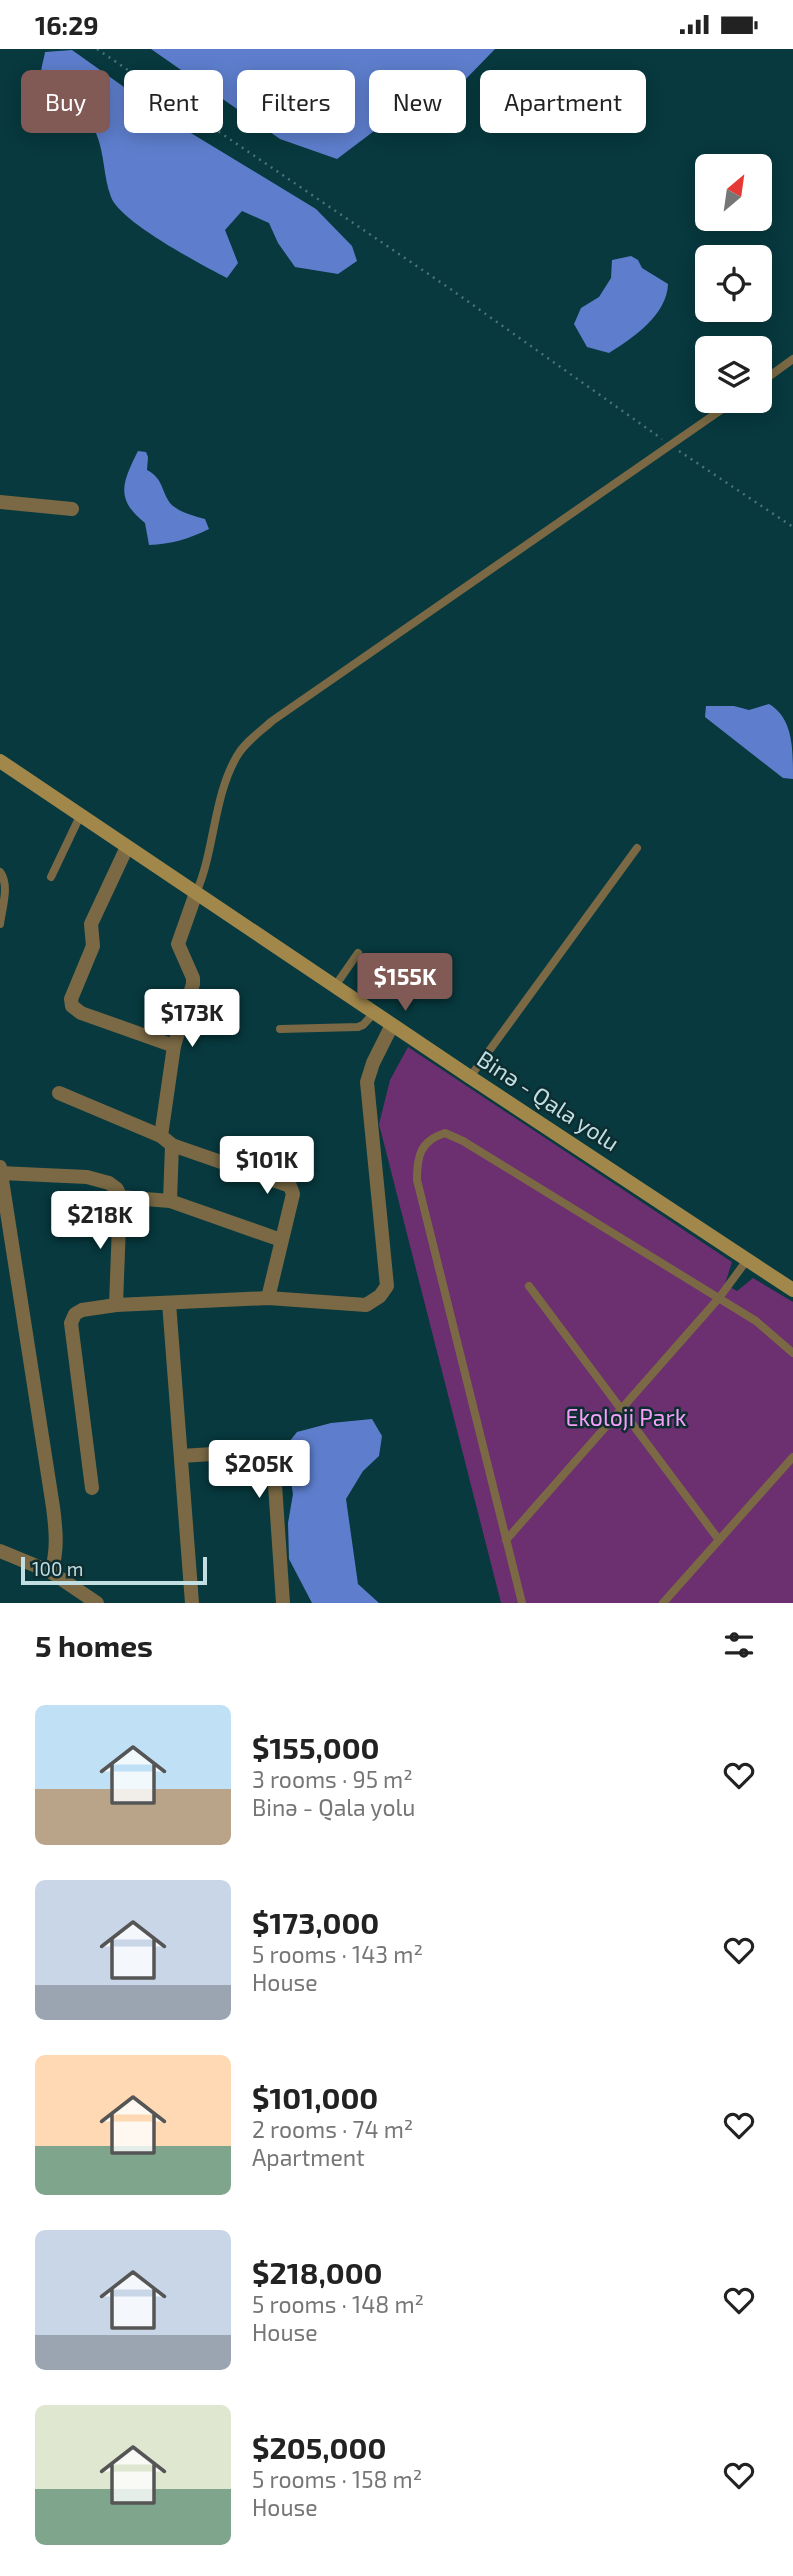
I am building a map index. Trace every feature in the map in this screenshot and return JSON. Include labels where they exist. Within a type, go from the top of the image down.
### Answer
[{"type":"main road","name":"Binə - Qala yolu","points":[[0,761],[793,1290]]},
{"type":"street","points":[[0,502],[72,509]]},
{"type":"street","points":[[127,847],[91,924],[93,946],[71,999],[72,1006],[81,1013],[174,1045]]},
{"type":"street","points":[[170,1201],[167,1141],[174,1045],[193,984],[193,978],[178,944],[196,893]]},
{"type":"street","points":[[92,1488],[71,1323],[75,1314],[82,1310],[116,1305],[268,1299],[366,1305],[380,1296],[387,1286],[367,1082],[373,1063],[392,1025]]},
{"type":"street","points":[[59,1093],[167,1141],[290,1186],[293,1194],[268,1299]]},
{"type":"street","points":[[0,1167],[53,1507],[56,1556],[51,1572]]},
{"type":"street","points":[[0,1173],[87,1177],[109,1183],[117,1189],[120,1197],[116,1305]]},
{"type":"street","points":[[120,1197],[170,1201],[281,1240]]},
{"type":"street","points":[[169,1303],[192,1603]]},
{"type":"street","points":[[181,1457],[260,1451],[270,1457],[274,1470],[283,1603]]},
{"type":"street","points":[[0,1551],[51,1572],[97,1603]]},
{"type":"lane","points":[[772,374],[793,359]]},
{"type":"lane","points":[[196,893],[204,873],[227,778],[237,755],[249,740],[272,721],[717,413]]},
{"type":"lane","points":[[51,877],[79,816]]},
{"type":"lane","points":[[470,1077],[637,848]]},
{"type":"lane","points":[[0,872],[5,888],[0,924]]},
{"type":"lane","points":[[335,986],[358,953]]},
{"type":"lane","points":[[280,1029],[358,1027],[374,1013]]},
{"type":"lane","points":[[522,1603],[417,1180],[421,1149],[433,1137],[445,1133],[463,1142],[756,1321],[793,1353]]},
{"type":"lane","points":[[506,1540],[719,1299],[747,1260]]},
{"type":"lane","points":[[529,1286],[719,1540]]},
{"type":"lane","points":[[663,1603],[793,1457]]},
{"type":"path","points":[[97,49],[449,288],[671,445],[793,527]]},
{"type":"green space","name":"Ekoloji Park","points":[[408,1047],[732,1262],[725,1284],[737,1291],[753,1278],[793,1302],[793,1603],[501,1603],[379,1124],[390,1080]]},
{"type":"water","points":[[151,49],[495,49],[466,79],[466,70],[369,70],[369,133],[371,133],[337,159],[280,139],[271,133],[355,133],[355,70],[237,70],[237,109],[223,99],[223,70],[181,70]]},
{"type":"water","points":[[72,50],[100,70],[42,70],[45,52]]},
{"type":"water","points":[[110,77],[124,87],[124,133],[191,133],[316,209],[352,246],[357,261],[338,274],[295,267],[278,243],[269,223],[242,211],[225,230],[238,263],[227,278],[145,230],[118,207],[111,197],[96,133],[110,133]]},
{"type":"water","points":[[631,256],[638,260],[642,268],[668,284],[662,306],[638,333],[609,353],[587,347],[574,324],[581,308],[599,297],[611,278],[612,260]]},
{"type":"water","points":[[138,451],[146,452],[147,470],[160,482],[173,506],[205,519],[209,529],[180,540],[149,545],[145,523],[129,506],[124,490],[128,472]]},
{"type":"water","points":[[769,704],[783,717],[790,735],[793,779],[783,778],[705,717],[706,706],[734,706],[749,710]]},
{"type":"water","points":[[372,1419],[382,1436],[379,1456],[363,1471],[346,1499],[358,1584],[379,1603],[312,1603],[289,1559],[288,1523],[293,1494],[285,1447],[297,1432],[331,1423]]}]
